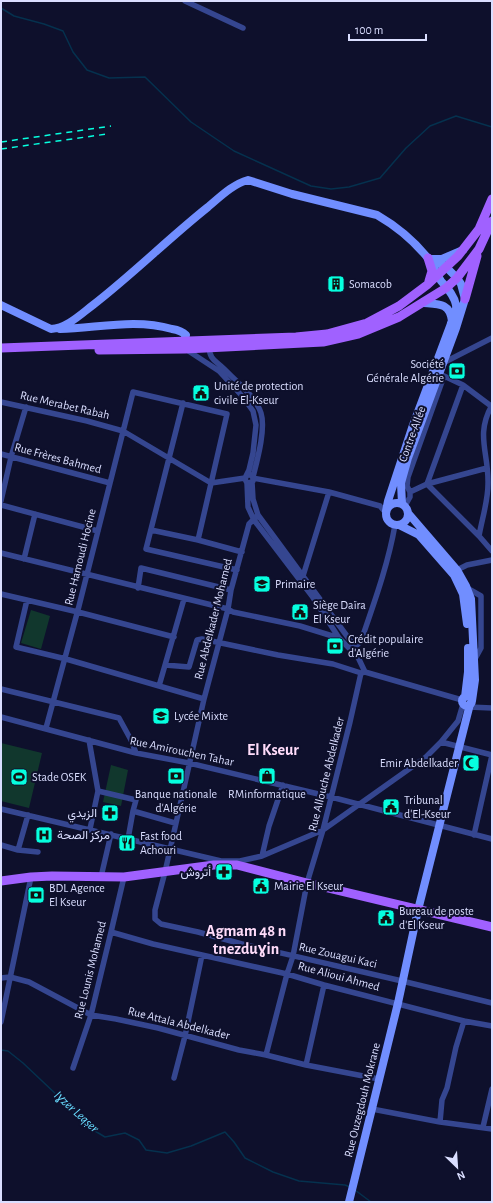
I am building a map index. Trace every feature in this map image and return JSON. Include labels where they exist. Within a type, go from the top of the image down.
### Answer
[{"type":"main road","points":[[55,329],[67,324],[113,290],[192,219],[235,185],[248,180],[292,194],[377,214],[402,232],[428,258],[437,275],[451,293],[456,306],[456,312],[410,435],[388,501],[386,518],[389,522],[419,535],[454,575],[463,594],[467,616],[467,703]]},
{"type":"main road","points":[[1,348],[185,345],[327,334],[367,323],[400,306],[427,285],[446,267],[464,249],[479,229],[492,199]]},
{"type":"main road","points":[[397,525],[406,520],[401,483],[408,458],[441,374],[442,363],[456,328],[479,249],[492,221]]},
{"type":"main road","points":[[428,258],[442,259],[464,249]]},
{"type":"main road","points":[[185,345],[209,347],[308,342],[334,340],[358,334],[399,317],[424,303],[446,288],[457,278],[479,249]]},
{"type":"main road","points":[[428,258],[446,267],[457,278],[461,284],[465,299]]},
{"type":"main road","points":[[427,285],[432,276],[428,258]]},
{"type":"main road","points":[[424,303],[442,305],[446,307],[451,314],[451,323]]},
{"type":"main road","points":[[1,305],[48,328],[55,329],[137,323],[168,327],[181,331],[186,335],[185,345]]},
{"type":"main road","points":[[386,511],[389,505],[398,502],[405,508],[457,570],[467,588],[471,599],[475,680],[467,703]]},
{"type":"main road","name":"Rue Ouzegdouh Mokrane","points":[[349,1202],[398,1003],[418,910],[440,826],[467,703]]},
{"type":"main road","points":[[1,882],[31,877],[124,877],[214,865],[237,865],[492,927]]},
{"type":"street","points":[[185,1],[243,28]]},
{"type":"street","points":[[442,363],[492,338]]},
{"type":"street","points":[[185,345],[219,371],[243,397],[253,411],[256,419],[252,458],[249,470],[247,501],[256,517],[312,596],[339,638],[354,650]]},
{"type":"street","points":[[209,347],[209,354],[212,359],[245,390],[261,414],[262,422],[260,439],[249,479]]},
{"type":"street","points":[[441,374],[492,405],[484,424],[488,491],[479,536]]},
{"type":"street","name":"Contre-Allée","points":[[405,508],[410,496],[407,486],[408,477],[441,374]]},
{"type":"street","points":[[427,484],[462,386]]},
{"type":"street","name":"Rue Hamoudi Hocine","points":[[46,728],[52,701],[66,659],[132,393],[134,392],[183,403]]},
{"type":"street","name":"Rue Merabet Rabah","points":[[1,402],[87,421],[123,431],[211,483]]},
{"type":"street","points":[[198,540],[227,414],[183,403],[146,550],[237,570]]},
{"type":"street","points":[[1,501],[11,457],[26,408]]},
{"type":"street","name":"Rue Frères Bahmed","points":[[1,454],[110,483]]},
{"type":"street","points":[[410,492],[427,484],[487,468]]},
{"type":"street","points":[[211,483],[249,479],[329,492],[380,506],[386,511]]},
{"type":"street","points":[[427,484],[492,551]]},
{"type":"street","points":[[303,576],[329,492]]},
{"type":"street","points":[[1,505],[98,531]]},
{"type":"street","points":[[24,559],[35,514]]},
{"type":"street","points":[[256,517],[303,576],[354,650],[363,672]]},
{"type":"street","name":"Rue Abdelkader Mohamed","points":[[175,823],[204,699],[228,609],[231,590],[249,524],[256,517]]},
{"type":"street","points":[[354,650],[361,641],[379,588],[397,525]]},
{"type":"street","points":[[151,530],[198,540],[242,552]]},
{"type":"street","points":[[1,554],[228,609],[233,612],[300,626],[339,638]]},
{"type":"street","points":[[457,570],[492,560]]},
{"type":"street","points":[[138,588],[142,568],[231,590]]},
{"type":"street","points":[[1,594],[174,637]]},
{"type":"street","points":[[159,686],[184,599]]},
{"type":"street","points":[[27,600],[16,647],[66,659],[204,699]]},
{"type":"street","points":[[165,665],[190,668],[197,640],[202,639],[278,655],[333,664],[467,703],[492,708]]},
{"type":"street","name":"Rue Allouche Abdelkader","points":[[266,1055],[293,956],[307,883],[323,830],[363,672]]},
{"type":"street","points":[[1,689],[119,718],[136,752]]},
{"type":"street","points":[[1,809],[221,861],[240,861],[262,856],[323,830],[426,757],[441,742],[458,721],[467,703]]},
{"type":"street","name":"Rue Amirouchen Tahar","points":[[1,717],[136,752],[283,785],[492,839]]},
{"type":"street","points":[[89,740],[98,791],[90,830]]},
{"type":"street","points":[[441,742],[458,748],[492,755],[474,834]]},
{"type":"street","points":[[262,856],[269,826],[283,785]]},
{"type":"street","points":[[98,791],[136,800],[128,839]]},
{"type":"street","points":[[133,811],[175,823]]},
{"type":"street","points":[[18,850],[28,815]]},
{"type":"street","name":"Rue Zouagui Kaci","points":[[175,823],[165,872],[155,910],[155,919],[162,924],[492,1003]]},
{"type":"street","points":[[101,877],[111,834]]},
{"type":"street","points":[[1,845],[18,850],[38,852]]},
{"type":"street","points":[[1,1022],[31,877]]},
{"type":"street","name":"Rue Alioui Ahmed","points":[[124,877],[111,932],[153,944],[287,974],[464,1021],[492,1026]]},
{"type":"street","name":"Rue Lounis Mohamed","points":[[73,1068],[91,1015],[124,877]]},
{"type":"street","points":[[174,1078],[185,1036],[202,955]]},
{"type":"street","name":"Rue Attala Abdelkader","points":[[1,978],[10,977],[29,982],[91,1015],[116,1019],[306,1065],[379,1079]]},
{"type":"street","points":[[306,1065],[324,985]]},
{"type":"street","points":[[440,1122],[442,1100],[447,1088],[456,1047],[464,1021]]},
{"type":"street","points":[[483,1127],[492,1089]]},
{"type":"street","points":[[372,1109],[440,1122],[492,1129]]},
{"type":"green space","points":[[31,610],[50,616],[41,649],[21,643]]},
{"type":"green space","name":"Stade OSEK","points":[[1,743],[42,753],[29,808],[1,801]]},
{"type":"green space","points":[[111,765],[128,770],[121,806],[103,802]]},
{"type":"waterway","points":[[1,8],[14,16],[63,31],[73,52],[87,70],[109,78],[145,77],[191,122],[234,151],[311,186],[331,189],[349,187],[380,178],[406,148],[430,126],[456,116],[492,127]]},
{"type":"waterway","name":"Iɣzer Leqṣer","points":[[1,1050],[8,1051],[23,1063],[95,1131],[105,1137],[125,1133],[139,1140],[146,1150],[167,1153],[191,1146],[225,1132],[245,1158],[273,1172],[299,1181],[345,1185],[350,1187]]},
{"type":"waterway","name":"Iɣzer Leqṣer","points":[[355,1190],[371,1202]]},
{"type":"railway","points":[[1,142],[111,126]]},
{"type":"railway","points":[[1,149],[107,134]]},
{"type":"place","name":"Somacob","points":[[336,284]]},
{"type":"place","name":"Société Générale Algérie","points":[[457,371]]},
{"type":"place","name":"Unité de protection civile El-Kseur","points":[[201,393]]},
{"type":"place","name":"Primaire","points":[[262,584]]},
{"type":"place","name":"Siège Daïra El Kseur","points":[[300,612]]},
{"type":"place","name":"Crédit populaire d'Algérie","points":[[335,646]]},
{"type":"place","name":"Lycée Mixte","points":[[161,716]]},
{"type":"place","name":"Emir Abdelkader","points":[[471,763]]},
{"type":"place","name":"Banque nationale d'Algérie","points":[[176,776]]},
{"type":"place","name":"RMinformatique","points":[[267,776]]},
{"type":"place","name":"Stade OSEK","points":[[19,777]]},
{"type":"place","name":"Tribunal d'El-Kseur","points":[[391,807]]},
{"type":"place","name":"الزيدي","points":[[110,813]]},
{"type":"place","name":"مركز الصحة","points":[[44,835]]},
{"type":"place","name":"Fast food Achouri","points":[[127,843]]},
{"type":"place","name":"أتروش","points":[[224,872]]},
{"type":"place","name":"Mairie El Kseur","points":[[261,886]]},
{"type":"place","name":"BDL Agence El Kseur","points":[[36,895]]},
{"type":"place","name":"Bureau de poste d'El Kseur","points":[[386,918]]},
{"type":"district","name":"El Kseur","points":[[273,750]]},
{"type":"district","name":"Agmam 48 n tnezduɣin","points":[[246,940]]}]
